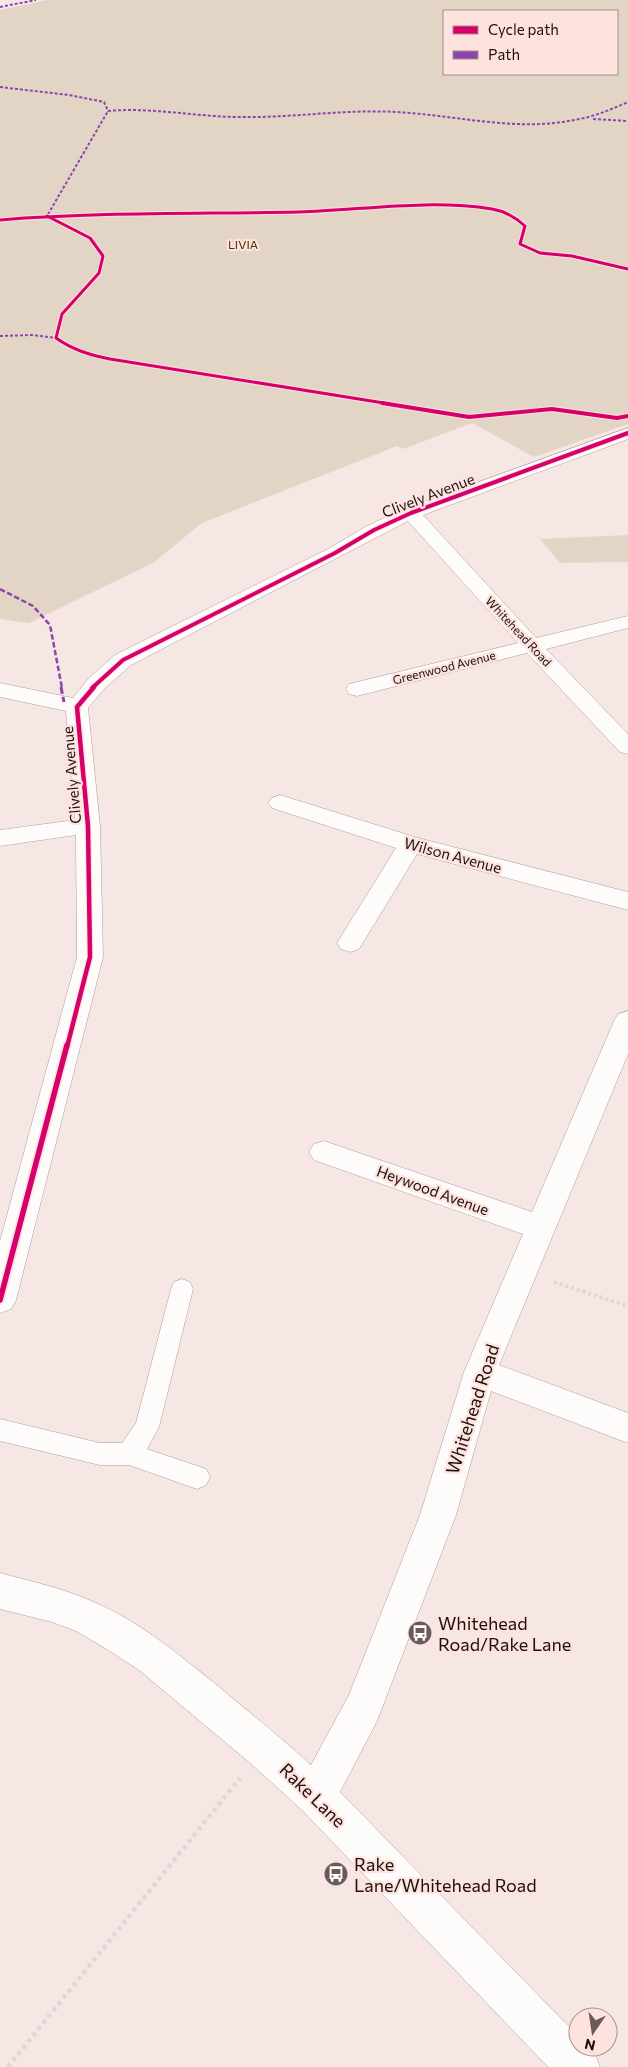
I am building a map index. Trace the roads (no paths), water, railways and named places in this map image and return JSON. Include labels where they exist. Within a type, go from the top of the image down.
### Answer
[{"type":"street","name":"Clively Avenue","points":[[0,1300],[7,1248],[90,957],[88,826],[77,707],[97,683],[123,660],[335,553],[374,530],[411,513],[628,433]]},
{"type":"street","name":"Whitehead Road","points":[[411,513],[531,645],[628,747]]},
{"type":"street","name":"Greenwood Avenue","points":[[357,689],[628,622]]},
{"type":"street","points":[[0,690],[64,702],[77,707]]},
{"type":"street","name":"Wilson Avenue","points":[[280,803],[411,844],[628,901]]},
{"type":"street","points":[[0,838],[88,826]]},
{"type":"street","points":[[350,943],[411,844]]},
{"type":"street","name":"Whitehead Road","points":[[316,1796],[363,1707],[438,1515],[480,1372],[628,1021]]},
{"type":"street","name":"Heywood Avenue","points":[[324,1152],[541,1228]]},
{"type":"street","points":[[480,1372],[628,1428]]},
{"type":"street","name":"Rake Lane","points":[[0,1591],[52,1604],[87,1617],[118,1635],[152,1657],[264,1748],[316,1796],[578,2067]]},
{"type":"lane","points":[[129,1454],[147,1427],[182,1289]]},
{"type":"lane","points":[[0,1430],[100,1454],[129,1454],[197,1477]]},
{"type":"place","name":"Whitehead Road/Rake Lane","points":[[420,1633]]},
{"type":"place","name":"Rake Lane/Whitehead Road","points":[[336,1874]]},
{"type":"park label","name":"LIVIA","points":[[243,244]]}]
